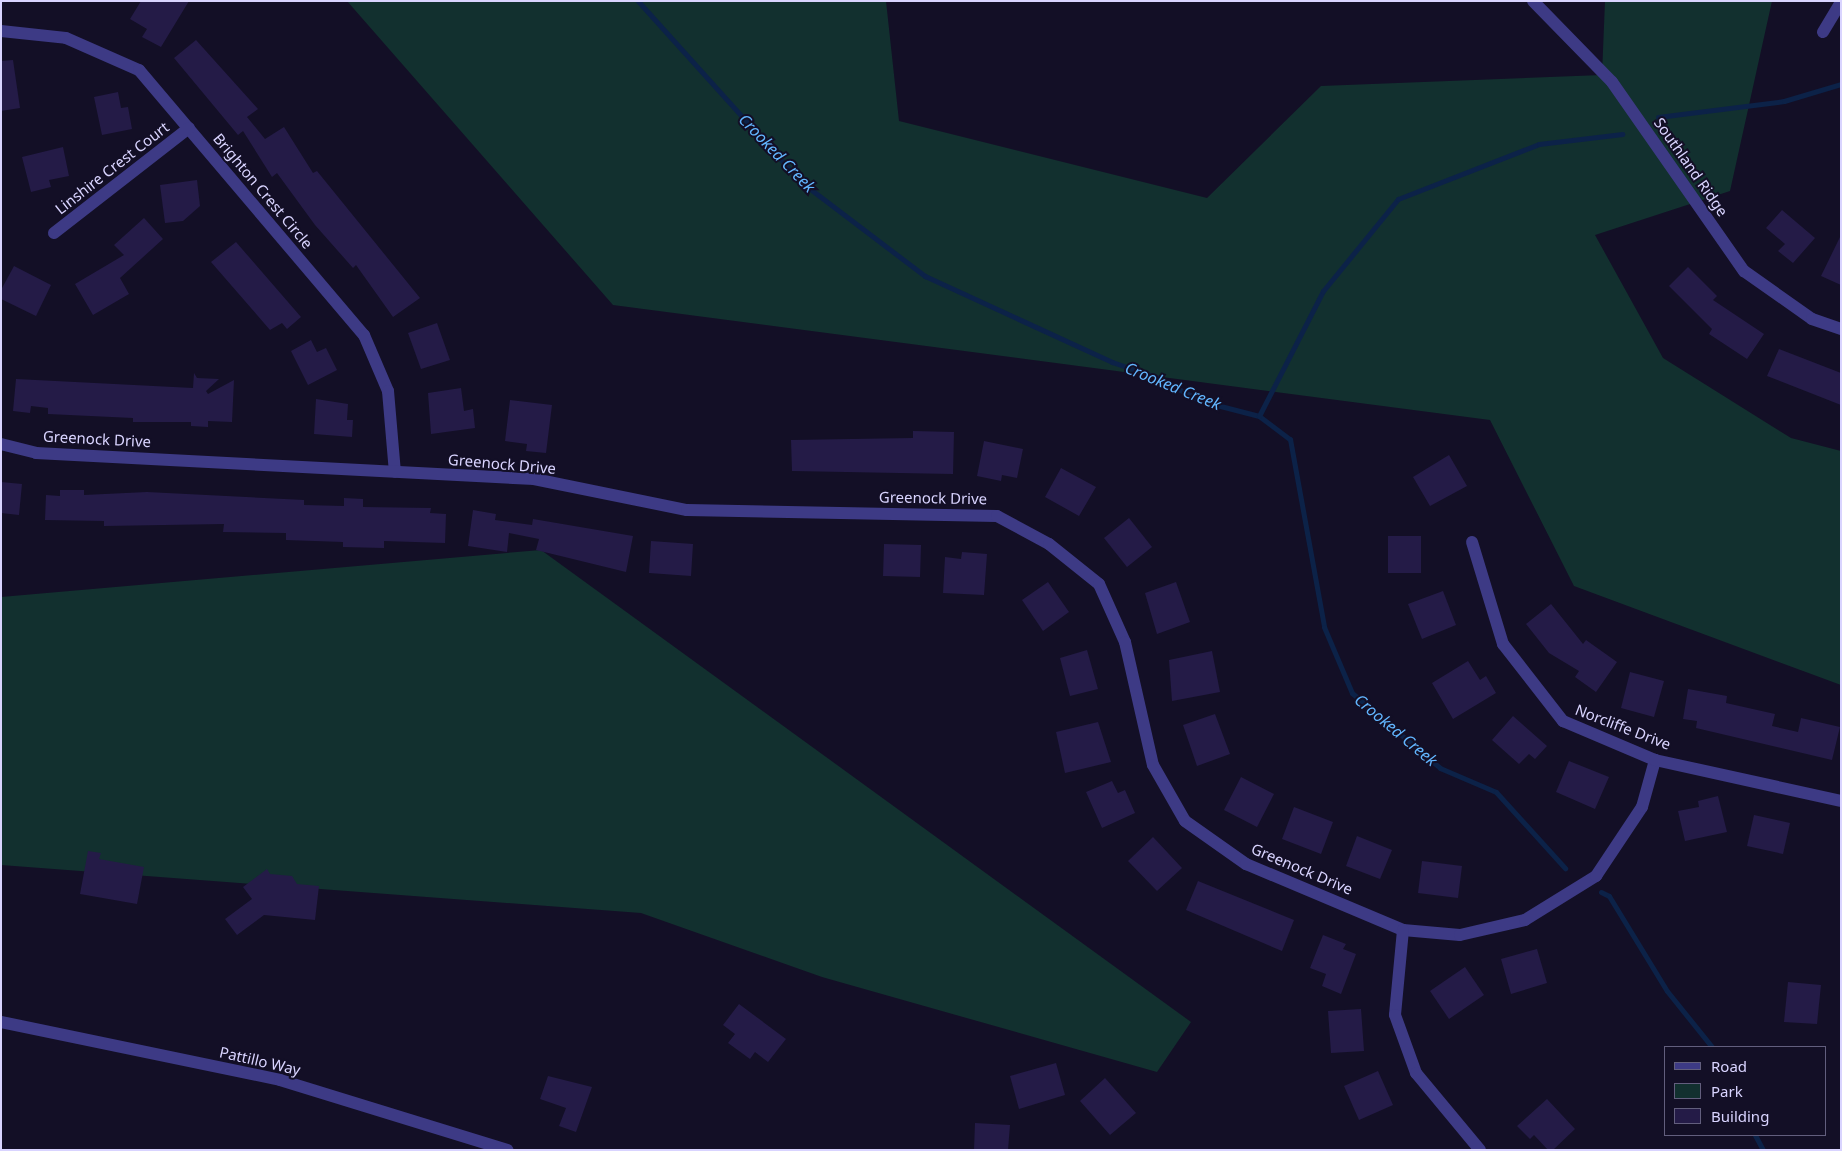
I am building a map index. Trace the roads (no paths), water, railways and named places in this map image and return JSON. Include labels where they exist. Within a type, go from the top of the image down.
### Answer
[{"type":"street","name":"Southland Ridge","points":[[1533,1],[1612,82],[1744,272],[1812,319],[1841,329]]},
{"type":"street","points":[[1823,32],[1841,2]]},
{"type":"street","name":"Brighton Crest Circle","points":[[1,31],[66,38],[139,70],[364,335],[388,391],[395,472]]},
{"type":"street","name":"Linshire Crest Court","points":[[54,233],[189,128]]},
{"type":"street","name":"Greenock Drive","points":[[1,444],[36,452],[534,480],[687,510],[996,516],[1049,544],[1099,584],[1125,642],[1152,765],[1185,821],[1246,864],[1402,930],[1460,935],[1525,920],[1596,876],[1642,807],[1655,760]]},
{"type":"street","name":"Norcliffe Drive","points":[[1472,542],[1503,644],[1563,721],[1655,760],[1841,801]]},
{"type":"street","points":[[1402,930],[1395,1015],[1416,1073],[1480,1150]]},
{"type":"street","name":"Pattillo Way","points":[[1,1022],[280,1080],[507,1150]]},
{"type":"waterway","name":"Crooked Creek","points":[[638,1],[801,182],[925,276],[1112,362],[1156,377],[1201,401],[1259,416],[1290,439],[1324,627],[1352,693],[1440,768],[1496,792],[1565,868]]},
{"type":"waterway","points":[[1658,117],[1784,101],[1841,84]]},
{"type":"waterway","points":[[1259,416],[1323,291],[1398,199],[1539,144],[1622,134]]},
{"type":"waterway","name":"Crooked Creek","points":[[1601,892],[1609,896],[1667,991],[1711,1046]]},
{"type":"waterway","name":"Crooked Creek","points":[[1756,1136],[1763,1150]]}]
